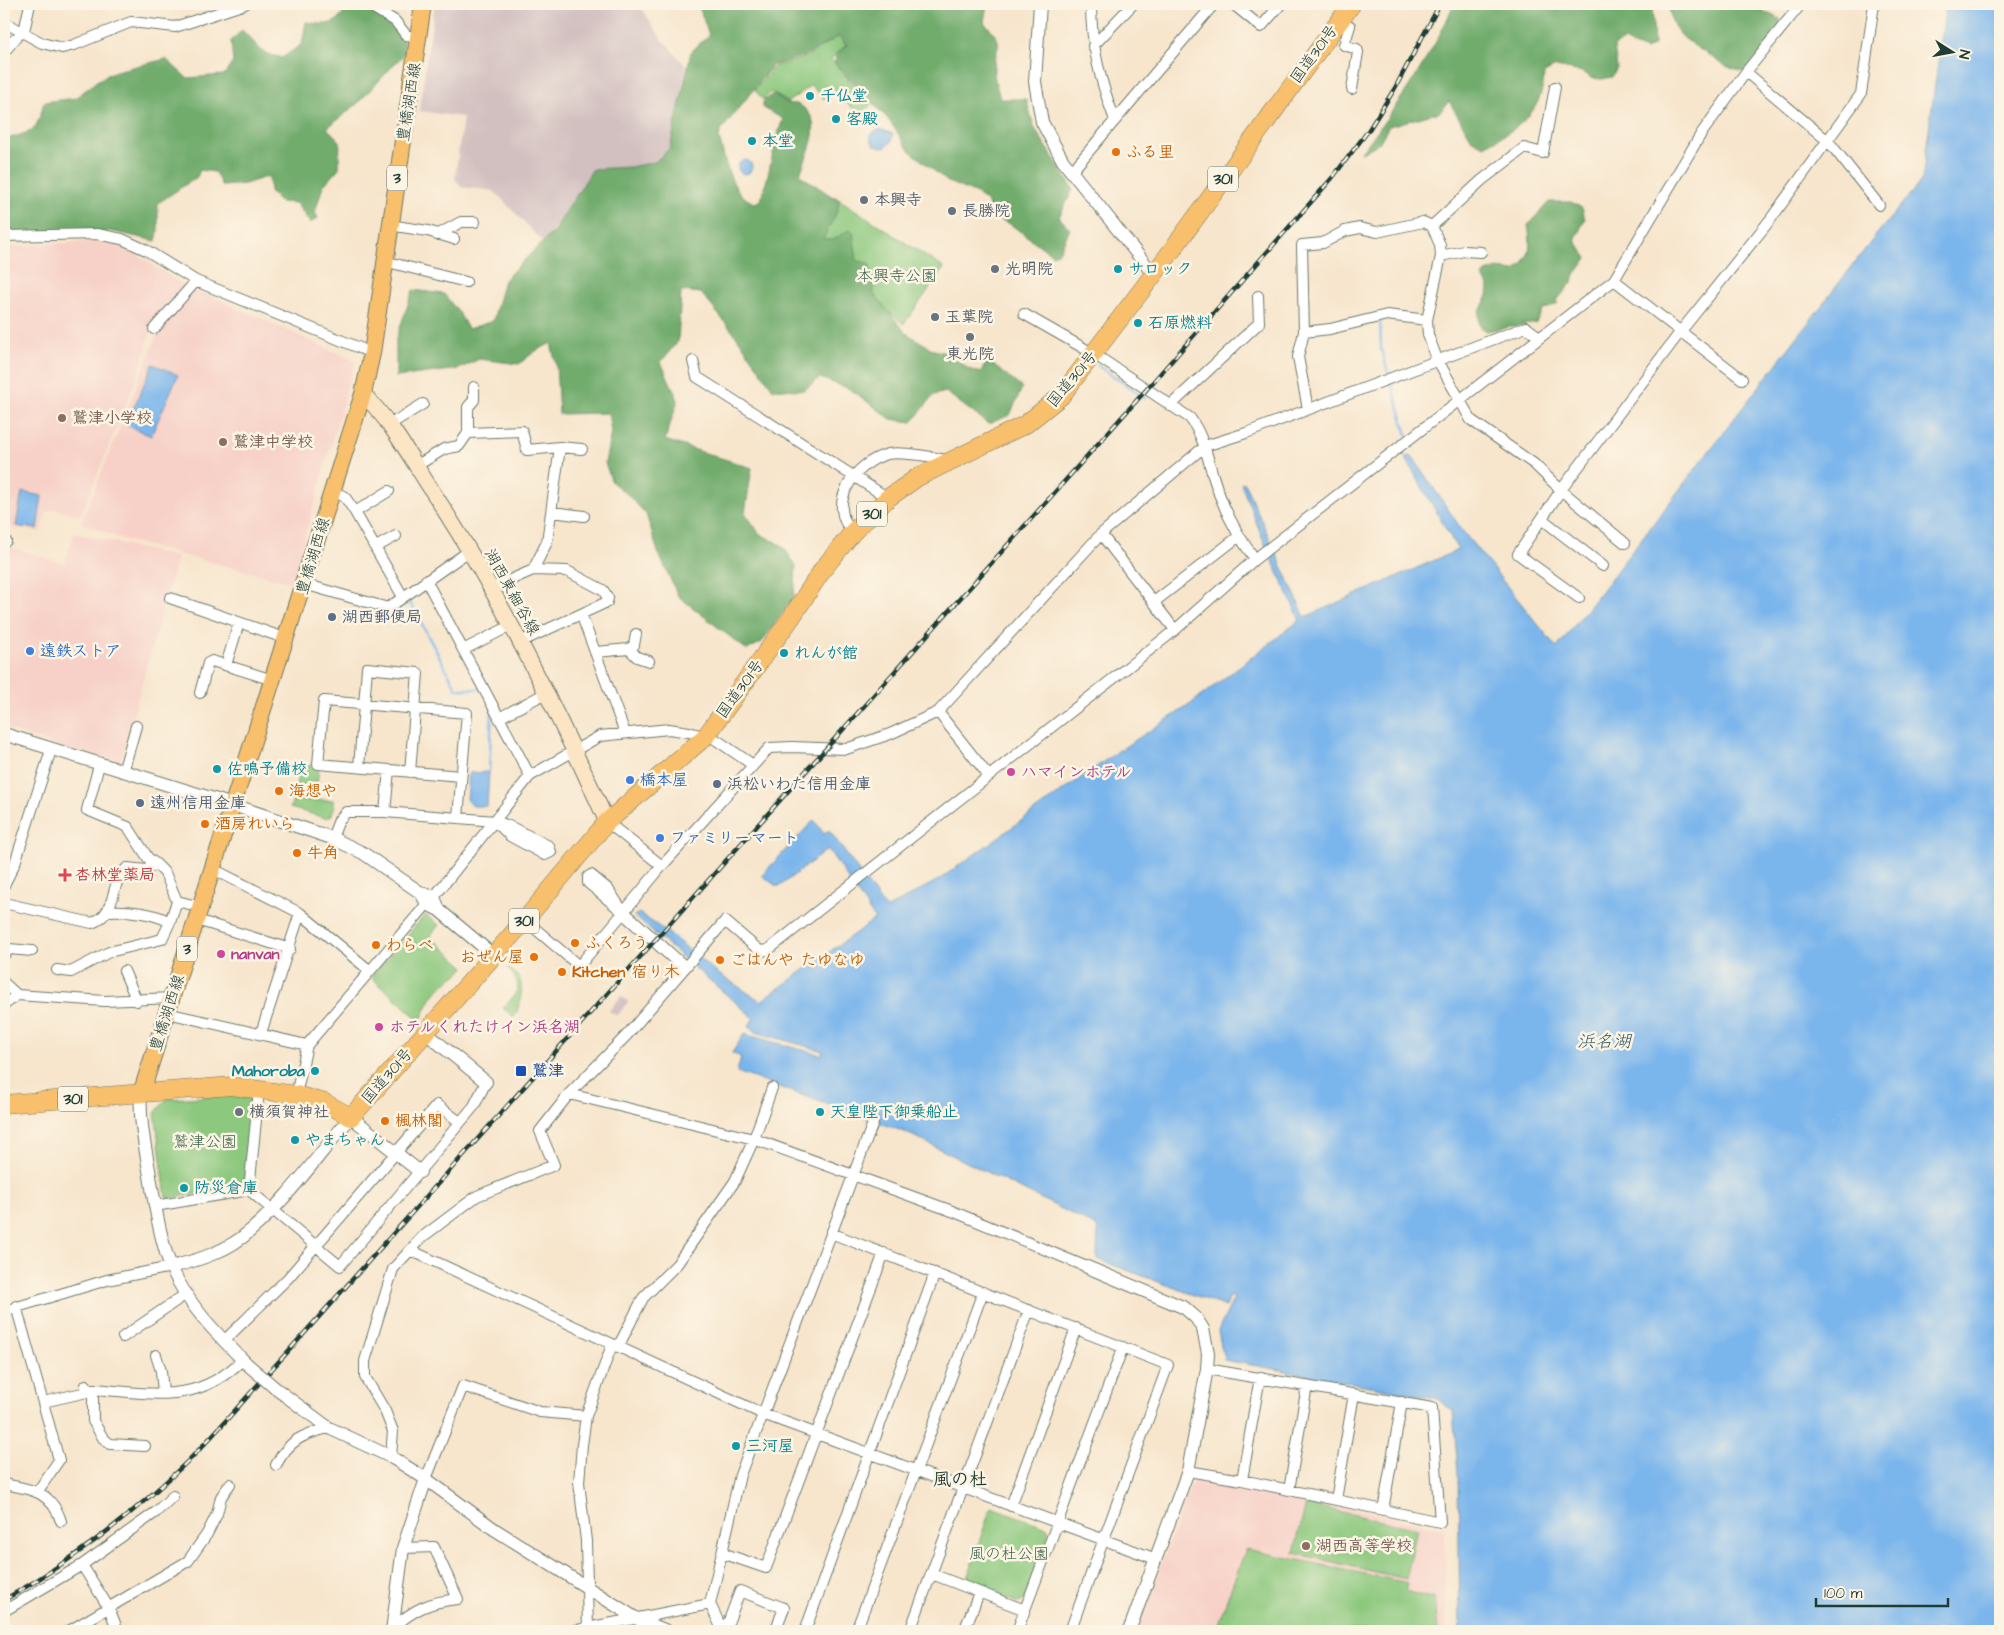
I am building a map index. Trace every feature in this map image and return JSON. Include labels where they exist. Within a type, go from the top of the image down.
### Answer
[{"type":"highway","name":"国道301号","points":[[4,1104],[232,1086],[296,1095],[325,1102],[351,1117],[525,920],[607,822],[706,736],[791,618],[823,569],[853,532],[888,498],[918,477],[1026,424],[1045,411],[1061,396],[1154,275],[1352,4]]},
{"type":"main road","name":"豊橋湖西線","points":[[141,1094],[363,394],[372,353],[423,4]]},
{"type":"main road","name":"湖西東細谷線","points":[[363,394],[390,425],[492,588],[575,752],[607,822]]},
{"type":"street","points":[[4,52],[22,32],[28,20],[30,4]]},
{"type":"street","points":[[4,22],[42,43],[62,48],[131,22],[175,27],[245,4]]},
{"type":"street","points":[[367,4],[395,21],[406,35],[418,38]]},
{"type":"street","points":[[1040,4],[1035,82],[1038,106],[1055,149],[1154,275]]},
{"type":"street","points":[[1092,4],[1093,46],[1102,85],[1115,120]]},
{"type":"street","points":[[1093,46],[1132,4]]},
{"type":"street","points":[[1072,171],[1214,4]]},
{"type":"street","points":[[1233,4],[1261,27],[1281,4]]},
{"type":"street","points":[[391,1458],[392,1431],[385,1411],[365,1377],[365,1361],[393,1269],[420,1238],[477,1196],[554,1165],[540,1131],[569,1094],[627,1034],[725,921],[760,951],[768,950],[988,775],[1175,630],[1255,559],[1614,280],[1701,134],[1746,72],[1800,4]]},
{"type":"street","points":[[1579,598],[1518,554],[1562,490],[1681,331],[1770,220],[1829,142],[1861,94],[1874,4]]},
{"type":"street","points":[[1340,20],[1350,26],[1344,45],[1356,49],[1358,52],[1352,89]]},
{"type":"street","points":[[1746,72],[1829,142],[1879,205]]},
{"type":"street","points":[[1432,226],[1482,180],[1524,148],[1544,153],[1554,87]]},
{"type":"street","points":[[436,235],[461,222],[476,222]]},
{"type":"street","points":[[1308,409],[1298,357],[1304,332],[1302,245],[1323,243],[1345,231],[1360,228],[1377,232],[1423,222],[1432,226],[1440,245],[1441,256],[1427,320],[1428,335],[1438,359],[1471,420],[1534,464],[1625,543]]},
{"type":"street","points":[[390,225],[428,231],[454,239]]},
{"type":"street","points":[[4,236],[97,234],[122,239],[146,250],[196,281],[372,353]]},
{"type":"street","points":[[1441,256],[1464,251],[1481,252]]},
{"type":"street","points":[[384,261],[466,282]]},
{"type":"street","points":[[1614,280],[1742,379]]},
{"type":"street","points":[[154,329],[196,281]]},
{"type":"street","points":[[1170,406],[1259,323],[1258,296]]},
{"type":"street","points":[[1024,314],[1094,354],[1190,418],[1200,433],[1214,478],[1238,537],[1255,559]]},
{"type":"street","points":[[1304,332],[1330,329],[1387,315],[1427,320]]},
{"type":"street","points":[[525,920],[579,966],[662,866],[768,748],[846,749],[890,734],[938,712],[1101,534],[1205,446],[1246,433],[1526,327],[1539,337]]},
{"type":"street","points":[[692,361],[697,377],[759,423],[888,498]]},
{"type":"street","points":[[416,466],[444,449],[459,446],[468,433],[468,407],[474,400],[474,386]]},
{"type":"street","points":[[390,425],[423,404]]},
{"type":"street","points":[[468,433],[522,431],[527,450],[582,449]]},
{"type":"street","points":[[532,570],[547,542],[560,448]]},
{"type":"street","points":[[853,532],[844,522],[840,499],[858,471],[871,461],[890,453],[933,456],[948,461]]},
{"type":"street","points":[[333,491],[342,495],[355,512],[403,597]]},
{"type":"street","points":[[355,512],[389,491]]},
{"type":"street","points":[[552,512],[584,516]]},
{"type":"street","points":[[1542,519],[1603,566]]},
{"type":"street","points":[[1101,534],[1175,630]]},
{"type":"street","points":[[376,548],[396,536]]},
{"type":"street","points":[[1154,602],[1238,537]]},
{"type":"street","points":[[304,584],[384,608],[469,551]]},
{"type":"street","points":[[492,588],[532,570],[567,571],[604,590],[608,598],[607,602],[520,642]]},
{"type":"street","points":[[426,580],[530,776]]},
{"type":"street","points":[[170,598],[286,639]]},
{"type":"street","points":[[580,614],[596,652],[625,733]]},
{"type":"street","points":[[226,665],[239,623]]},
{"type":"street","points":[[463,650],[512,625]]},
{"type":"street","points":[[596,652],[629,649],[634,645],[636,634]]},
{"type":"street","points":[[629,649],[636,657],[649,661]]},
{"type":"street","points":[[200,693],[208,663],[212,661],[273,680]]},
{"type":"street","points":[[358,767],[367,668],[418,673],[410,772]]},
{"type":"street","points":[[499,718],[546,693]]},
{"type":"street","points":[[458,817],[467,713],[324,701],[318,764],[461,776]]},
{"type":"street","points":[[938,712],[988,775]]},
{"type":"street","points":[[123,772],[136,726]]},
{"type":"street","points":[[296,1095],[307,1045],[369,970],[430,901],[530,776],[600,736],[669,729],[715,739],[753,765]]},
{"type":"street","points":[[4,734],[99,765],[233,804],[332,838],[363,853],[421,893],[493,955]]},
{"type":"street","points":[[4,885],[15,863],[51,750]]},
{"type":"street","points":[[99,765],[87,810],[128,827],[148,858],[165,873],[177,901],[199,914],[290,949]]},
{"type":"street","points":[[385,812],[389,770]]},
{"type":"street","points":[[332,838],[339,820],[346,812],[385,812],[495,821],[549,846],[551,852],[545,855],[510,836],[495,821]]},
{"type":"street","points":[[607,822],[662,866]]},
{"type":"street","points":[[4,903],[92,923],[102,919],[109,911],[119,876],[127,868],[146,870],[156,864]]},
{"type":"street","points":[[213,869],[300,913],[369,970]]},
{"type":"street","points":[[57,970],[71,972],[125,946],[153,942],[162,938],[177,901]]},
{"type":"street","points":[[109,911],[155,917],[170,922]]},
{"type":"street","points":[[261,1033],[290,949],[300,913]]},
{"type":"street","points":[[624,913],[684,967]]},
{"type":"street","points":[[4,955],[9,949],[32,951]]},
{"type":"street","points":[[124,971],[138,1001]]},
{"type":"street","points":[[4,983],[17,995],[105,1001],[138,1001],[170,1006],[307,1045]]},
{"type":"street","points":[[4,1005],[17,995]]},
{"type":"street","points":[[155,1206],[249,1190],[316,1248],[340,1266],[474,1106],[486,1082],[426,1032]]},
{"type":"street","points":[[588,1629],[586,1541],[579,1482],[586,1416],[615,1346],[642,1298],[677,1264],[735,1182],[754,1139],[772,1088]]},
{"type":"street","points":[[249,1190],[260,1090]]},
{"type":"street","points":[[141,1094],[140,1104],[146,1153],[155,1206],[171,1267],[186,1294],[224,1341],[275,1388],[330,1428],[391,1458],[426,1479],[494,1529],[637,1618],[667,1631]]},
{"type":"street","points":[[569,1094],[754,1139],[852,1174],[996,1228],[1185,1308],[1196,1318],[1203,1329],[1208,1353],[1207,1369],[1188,1471],[1129,1631]]},
{"type":"street","points":[[224,1341],[316,1248],[395,1152],[437,1105],[460,1122]]},
{"type":"street","points":[[4,1311],[107,1280],[171,1267],[211,1255],[228,1246],[250,1232],[272,1209],[351,1117],[420,1172]]},
{"type":"street","points":[[724,1631],[710,1604],[740,1475],[852,1174],[873,1124]]},
{"type":"street","points":[[831,1232],[1168,1365],[1070,1631]]},
{"type":"street","points":[[410,1250],[763,1414],[1156,1559]]},
{"type":"street","points":[[722,1553],[766,1568],[884,1253]]},
{"type":"street","points":[[806,1631],[935,1273]]},
{"type":"street","points":[[856,1631],[983,1292]]},
{"type":"street","points":[[123,1337],[186,1294]]},
{"type":"street","points":[[16,1306],[59,1460],[38,1491]]},
{"type":"street","points":[[910,1631],[1029,1310]]},
{"type":"street","points":[[1011,1506],[1076,1328]]},
{"type":"street","points":[[1016,1631],[1123,1347]]},
{"type":"street","points":[[156,1354],[161,1371],[163,1393]]},
{"type":"street","points":[[144,1446],[110,1444],[103,1438],[93,1421],[93,1389],[182,1393],[198,1389],[245,1361]]},
{"type":"street","points":[[1188,1471],[1242,1480],[1440,1522],[1432,1408],[1207,1369]]},
{"type":"street","points":[[1242,1480],[1260,1377]]},
{"type":"street","points":[[43,1402],[87,1392],[86,1385]]},
{"type":"street","points":[[392,1630],[403,1548],[426,1479],[463,1386],[540,1412],[586,1416]]},
{"type":"street","points":[[1289,1490],[1307,1386]]},
{"type":"street","points":[[1336,1500],[1354,1394]]},
{"type":"street","points":[[1383,1510],[1402,1402]]},
{"type":"street","points":[[276,1465],[284,1449],[306,1433],[330,1428]]},
{"type":"street","points":[[4,1484],[38,1491],[53,1505],[61,1521]]},
{"type":"street","points":[[69,1631],[188,1561],[207,1534],[221,1497],[230,1484]]},
{"type":"street","points":[[4,1611],[82,1565],[156,1512],[173,1496]]},
{"type":"street","points":[[392,1630],[410,1613],[429,1603],[458,1598],[434,1547],[403,1548]]},
{"type":"street","points":[[82,1565],[109,1608],[118,1631]]},
{"type":"street","points":[[932,1574],[1024,1610]]},
{"type":"street","points":[[724,1631],[740,1591],[784,1608],[775,1631]]},
{"type":"street","points":[[964,1631],[979,1592]]},
{"type":"street","points":[[572,1631],[710,1604]]},
{"type":"shaded area","points":[[435,4],[639,4],[661,38],[686,66],[670,148],[655,162],[630,167],[593,169],[544,243],[494,191],[461,187],[455,179],[463,117],[419,111]]},
{"type":"shaded area","name":"鷲津小学校","points":[[92,241],[116,245],[136,254],[183,285],[154,317],[142,364],[81,515],[53,509],[47,513],[40,532],[9,527],[8,472],[4,471],[4,277],[9,247]]},
{"type":"shaded area","name":"鷲津中学校","points":[[195,289],[355,361],[292,583],[129,541],[81,523],[160,328]]},
{"type":"shaded area","points":[[74,533],[177,557],[119,767],[4,728],[4,545],[65,564]]},
{"type":"shaded area","points":[[621,996],[628,1002],[617,1016],[609,1011]]},
{"type":"shaded area","name":"湖西高等学校","points":[[1201,1474],[1444,1529],[1446,1631],[1136,1631],[1191,1485]]},
{"type":"green space","points":[[365,4],[402,35],[406,52],[357,104],[327,128],[340,141],[339,168],[323,186],[315,212],[318,218],[310,223],[296,203],[280,202],[270,192],[269,176],[245,184],[222,186],[215,172],[200,170],[197,177],[158,203],[156,241],[110,231],[94,234],[4,236],[4,140],[32,129],[39,120],[44,102],[76,98],[98,80],[116,71],[166,59],[187,78],[224,75],[233,62],[231,41],[242,30],[264,53],[282,58],[302,44],[306,22],[331,23],[340,18],[348,6]]},
{"type":"green space","points":[[698,4],[987,4],[984,22],[998,40],[994,71],[1000,99],[1026,99],[1034,127],[1073,189],[1059,217],[1070,229],[1059,252],[1053,255],[1010,224],[991,216],[988,203],[977,194],[948,182],[909,150],[888,119],[835,63],[836,55],[847,45],[839,36],[803,56],[773,65],[720,132],[719,138],[724,157],[734,185],[747,199],[755,203],[761,200],[783,119],[762,107],[763,102],[773,94],[789,104],[797,104],[804,108],[810,115],[814,131],[800,175],[839,201],[837,212],[823,239],[833,240],[849,230],[853,232],[857,261],[869,263],[874,294],[906,333],[934,350],[946,353],[969,369],[980,373],[988,361],[1022,388],[1010,415],[988,424],[946,392],[934,395],[912,422],[891,419],[850,389],[820,378],[804,390],[773,389],[737,337],[701,293],[681,291],[678,341],[661,362],[678,400],[665,440],[752,468],[745,513],[760,534],[783,546],[796,566],[794,597],[762,642],[747,650],[678,596],[658,552],[646,514],[627,494],[612,482],[605,463],[611,432],[608,413],[559,414],[556,365],[551,343],[534,352],[519,364],[479,359],[459,369],[396,377],[396,339],[413,290],[444,294],[459,313],[468,329],[493,321],[504,280],[553,232],[593,169],[630,167],[655,162],[670,148],[691,52],[709,35]]},
{"type":"green space","points":[[1454,4],[1652,4],[1654,45],[1646,50],[1623,41],[1614,46],[1617,68],[1612,77],[1602,79],[1591,78],[1582,72],[1556,67],[1544,73],[1539,99],[1533,110],[1517,126],[1484,146],[1472,140],[1449,101],[1440,112],[1389,126],[1379,143],[1360,154],[1424,63]]},
{"type":"green space","points":[[1669,4],[1748,4],[1780,19],[1783,25],[1746,72],[1725,66],[1680,35],[1672,22]]},
{"type":"green space","points":[[838,37],[846,45],[831,59],[871,105],[860,116],[834,90],[824,99],[811,85],[788,102],[771,92],[763,100],[755,90],[775,66],[803,58]]},
{"type":"green space","name":"本興寺公園","points":[[834,196],[944,268],[904,324],[810,247]]},
{"type":"green space","points":[[1549,202],[1571,202],[1582,208],[1585,219],[1575,240],[1587,258],[1576,273],[1573,281],[1558,299],[1557,304],[1542,311],[1536,323],[1486,331],[1479,325],[1479,313],[1488,296],[1489,286],[1482,277],[1486,272],[1496,269],[1515,271],[1521,266],[1529,251],[1528,225]]},
{"type":"green space","points":[[298,765],[319,766],[316,794],[296,793]]},
{"type":"green space","points":[[293,800],[333,800],[335,806],[331,816],[326,818],[290,808]]},
{"type":"green space","points":[[425,915],[439,925],[430,936],[465,967],[435,993],[420,1021],[371,977]]},
{"type":"green space","points":[[507,967],[518,976],[521,982],[518,1009],[514,1017],[503,1008],[513,997],[517,988],[516,979]]},
{"type":"green space","name":"鷲津公園","points":[[225,1096],[252,1098],[246,1182],[242,1187],[166,1197],[155,1113],[167,1099]]},
{"type":"green space","points":[[1306,1504],[1417,1529],[1406,1579],[1294,1553]]},
{"type":"green space","name":"風の杜公園","points":[[991,1507],[1047,1527],[1049,1533],[1025,1600],[1019,1603],[965,1584]]},
{"type":"green space","points":[[1246,1549],[1408,1583],[1406,1591],[1435,1599],[1438,1631],[1215,1631]]},
{"type":"water","name":"浜名湖","points":[[1946,4],[2000,4],[2000,1631],[1460,1631],[1458,1473],[1453,1411],[1436,1398],[1224,1360],[1218,1331],[1234,1298],[1230,1296],[1226,1307],[1097,1259],[1098,1228],[1080,1218],[905,1132],[737,1072],[741,1057],[732,1053],[744,1034],[821,1055],[823,1051],[756,1032],[748,1027],[754,1018],[634,916],[639,913],[671,935],[717,973],[761,1001],[875,919],[828,849],[780,886],[776,886],[762,875],[814,820],[824,834],[829,830],[886,909],[940,879],[1117,752],[1188,706],[1300,620],[1267,549],[1241,484],[1244,482],[1305,617],[1458,550],[1405,457],[1412,456],[1464,533],[1557,648],[1877,234],[1922,180]]},
{"type":"water","points":[[880,129],[893,134],[891,142],[885,148],[875,146],[871,140],[871,134]]},
{"type":"water","points":[[742,160],[748,160],[752,167],[748,174],[742,174],[738,170],[738,164]]},
{"type":"water","points":[[153,364],[178,375],[151,436],[126,425]]},
{"type":"water","points":[[22,492],[42,496],[37,529],[16,526]]},
{"type":"water","points":[[489,772],[487,806],[473,806],[467,801],[469,773]]},
{"type":"waterway","points":[[1380,321],[1381,348],[1389,376]]},
{"type":"waterway","points":[[1097,365],[1145,398]]},
{"type":"waterway","points":[[1391,382],[1407,435]]},
{"type":"waterway","points":[[397,607],[410,603],[457,689],[480,689]]},
{"type":"waterway","points":[[489,772],[492,711]]},
{"type":"railway","points":[[4,1600],[78,1553],[124,1518],[168,1480],[225,1422],[1146,390],[1333,177],[1368,131],[1395,88],[1440,4]]},
{"type":"place","name":"千仏堂","points":[[810,96]]},
{"type":"place","name":"客殿","points":[[836,119]]},
{"type":"place","name":"本堂","points":[[752,141]]},
{"type":"place","name":"ふる里","points":[[1116,152]]},
{"type":"place","name":"本興寺","points":[[864,200]]},
{"type":"place","name":"長勝院","points":[[952,211]]},
{"type":"place","name":"光明院","points":[[995,269]]},
{"type":"place","name":"サロック","points":[[1118,269]]},
{"type":"place","name":"玉葉院","points":[[935,317]]},
{"type":"place","name":"石原燃料","points":[[1138,323]]},
{"type":"place","name":"東光院","points":[[970,337]]},
{"type":"place","name":"鷲津小学校","points":[[62,418]]},
{"type":"place","name":"鷲津中学校","points":[[223,442]]},
{"type":"place","name":"湖西郵便局","points":[[332,617]]},
{"type":"place","name":"遠鉄ストア","points":[[30,651]]},
{"type":"place","name":"れんが館","points":[[784,653]]},
{"type":"place","name":"佐鳴予備校","points":[[217,769]]},
{"type":"place","name":"ハマインホテル","points":[[1011,772]]},
{"type":"place","name":"橋本屋","points":[[630,780]]},
{"type":"place","name":"浜松いわた信用金庫","points":[[717,784]]},
{"type":"place","name":"海想や","points":[[279,791]]},
{"type":"place","name":"遠州信用金庫","points":[[140,803]]},
{"type":"place","name":"酒房れいら","points":[[205,824]]},
{"type":"place","name":"ファミリーマート","points":[[660,838]]},
{"type":"place","name":"牛角","points":[[297,853]]},
{"type":"place","name":"杏林堂薬局","points":[[65,875]]},
{"type":"place","name":"ふくろう","points":[[575,943]]},
{"type":"place","name":"わらべ","points":[[376,945]]},
{"type":"place","name":"nanvan","points":[[221,954]]},
{"type":"place","name":"おぜん屋","points":[[534,957]]},
{"type":"place","name":"ごはんや たゆなゆ","points":[[720,960]]},
{"type":"place","name":"Kitchen 宿り木","points":[[562,972]]},
{"type":"place","name":"ホテルくれたけイン浜名湖","points":[[379,1027]]},
{"type":"place","name":"Mahoroba","points":[[315,1071]]},
{"type":"place","name":"鷲津","points":[[521,1071]]},
{"type":"place","name":"横須賀神社","points":[[239,1112]]},
{"type":"place","name":"天皇陛下御乗船止","points":[[820,1112]]},
{"type":"place","name":"楓林閣","points":[[385,1121]]},
{"type":"place","name":"やまちゃん","points":[[295,1140]]},
{"type":"place","name":"防災倉庫","points":[[184,1188]]},
{"type":"place","name":"三河屋","points":[[736,1446]]},
{"type":"place","name":"湖西高等学校","points":[[1306,1546]]},
{"type":"district","name":"風の杜","points":[[960,1479]]}]
